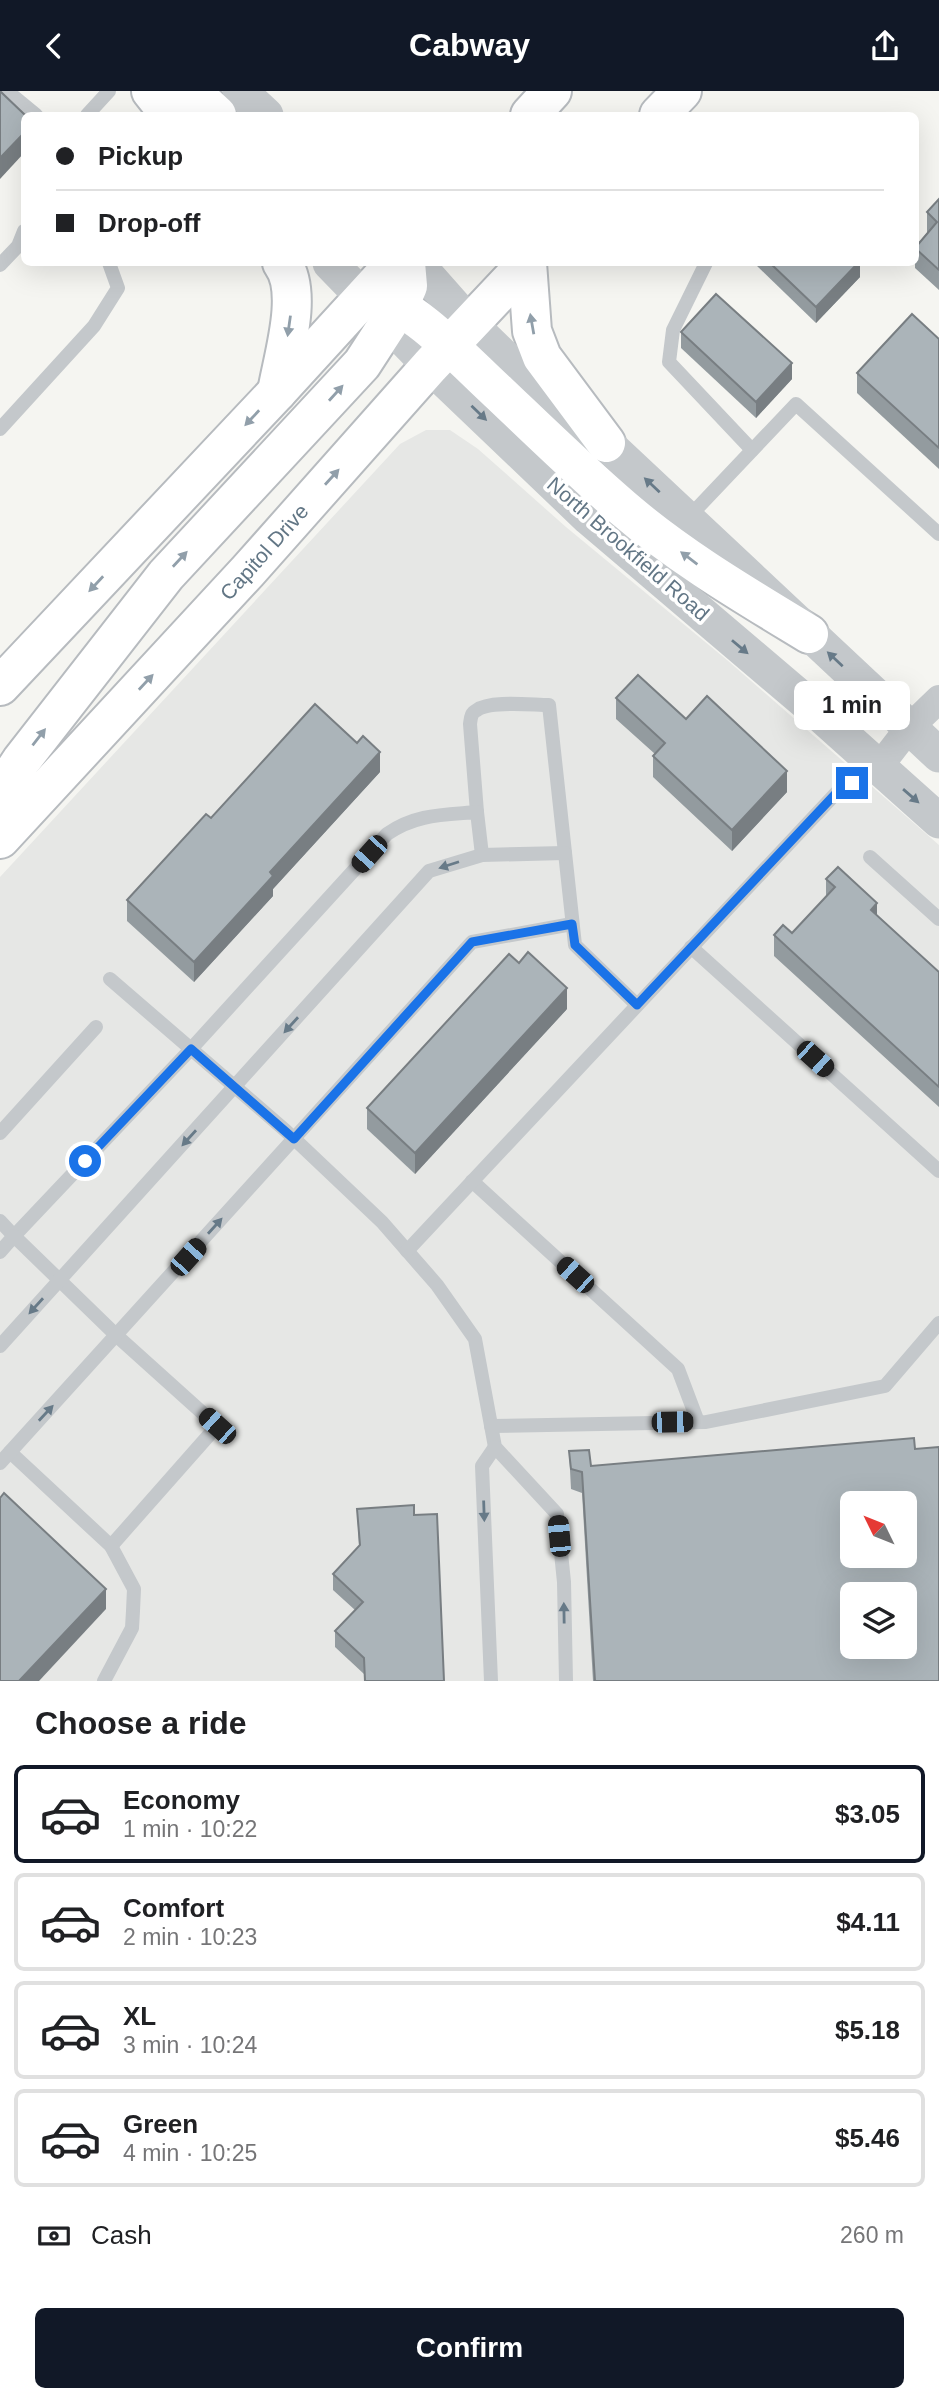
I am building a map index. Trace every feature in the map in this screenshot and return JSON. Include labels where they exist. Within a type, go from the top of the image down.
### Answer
[{"type":"main road","points":[[153,91],[168,112]]},
{"type":"main road","points":[[191,91],[214,112]]},
{"type":"main road","points":[[533,112],[552,91]]},
{"type":"main road","points":[[662,112],[681,91]]},
{"type":"main road","points":[[277,391],[292,296],[289,272],[284,266]]},
{"type":"main road","name":"Capitol Drive","points":[[0,839],[524,266]]},
{"type":"main road","points":[[527,266],[532,331],[542,356],[606,443]]},
{"type":"main road","points":[[0,686],[277,391],[394,281]]},
{"type":"main road","points":[[394,281],[449,346],[625,509],[709,573],[809,634]]},
{"type":"main road","points":[[0,793],[21,761],[166,575],[362,365],[394,281]]},
{"type":"street","points":[[153,91],[177,112]]},
{"type":"street","points":[[240,91],[263,112]]},
{"type":"street","points":[[341,266],[394,281]]},
{"type":"street","points":[[449,346],[505,358],[606,443],[939,755]]},
{"type":"street","name":"North Brookfield Road","points":[[449,346],[589,518],[815,710],[939,821]]},
{"type":"street","points":[[878,768],[909,728],[939,699]]},
{"type":"lane","points":[[7,91],[32,112]]},
{"type":"lane","points":[[90,112],[109,91]]},
{"type":"lane","points":[[0,265],[18,246],[21,238]]},
{"type":"lane","points":[[0,429],[94,326],[118,288],[110,266]]},
{"type":"lane","points":[[705,266],[673,330],[669,362],[752,450]]},
{"type":"lane","points":[[687,519],[796,404],[939,534]]},
{"type":"lane","points":[[482,855],[471,715],[479,708],[489,705],[549,705],[575,945],[637,1005]]},
{"type":"lane","points":[[407,1251],[839,790],[878,768]]},
{"type":"lane","points":[[0,1252],[191,1049],[387,834],[404,822],[421,817],[477,812]]},
{"type":"lane","points":[[0,1346],[429,871],[482,855],[565,853]]},
{"type":"lane","points":[[870,857],[939,919]]},
{"type":"lane","points":[[104,1681],[132,1628],[134,1589],[111,1546],[5,1458],[472,942],[572,924]]},
{"type":"lane","points":[[691,947],[939,1171]]},
{"type":"lane","points":[[110,979],[294,1139],[382,1222],[437,1285],[475,1339],[495,1447],[557,1514],[564,1582],[566,1681]]},
{"type":"lane","points":[[0,1133],[96,1027]]},
{"type":"lane","points":[[472,1181],[678,1369],[698,1422]]},
{"type":"lane","points":[[0,1221],[117,1336],[217,1426],[111,1546]]},
{"type":"lane","points":[[491,1426],[698,1422],[886,1387],[939,1324]]},
{"type":"lane","points":[[491,1681],[482,1466],[495,1447]]},
{"type":"shaded area","points":[[426,430],[450,430],[478,449],[566,527],[727,660],[939,845],[939,1681],[0,1681],[0,877],[400,444]]},
{"type":"building","points":[[0,91],[22,112],[21,136],[0,158]]},
{"type":"building","points":[[939,199],[939,270],[919,252],[919,243],[937,222],[927,212]]},
{"type":"building","points":[[773,266],[855,266],[816,307]]},
{"type":"building","points":[[716,294],[792,363],[756,402],[681,332]]},
{"type":"building","points":[[912,314],[939,339],[939,448],[857,373]]},
{"type":"building","points":[[638,675],[686,719],[707,696],[787,771],[732,830],[653,756],[665,743],[616,698]]},
{"type":"building","points":[[315,704],[357,743],[363,736],[380,752],[270,872],[273,876],[194,962],[127,900],[206,814],[211,818]]},
{"type":"building","points":[[838,867],[877,903],[871,910],[939,972],[939,1087],[774,935],[783,925],[792,933],[835,887],[826,879]]},
{"type":"building","points":[[528,952],[567,988],[415,1153],[367,1108],[509,954],[519,963]]},
{"type":"building","points":[[914,1438],[915,1449],[939,1447],[939,1681],[595,1681],[582,1472],[571,1469],[569,1451],[589,1450],[591,1466]]},
{"type":"building","points":[[4,1493],[106,1589],[19,1681],[0,1681],[0,1498]]},
{"type":"building","points":[[414,1505],[414,1515],[437,1514],[444,1681],[365,1681],[364,1658],[335,1631],[363,1602],[333,1574],[360,1545],[357,1509]]},
{"type":"route","points":[[85,1161],[191,1049],[294,1139],[472,942],[572,924],[575,945],[637,1005],[839,790],[852,783]]}]
